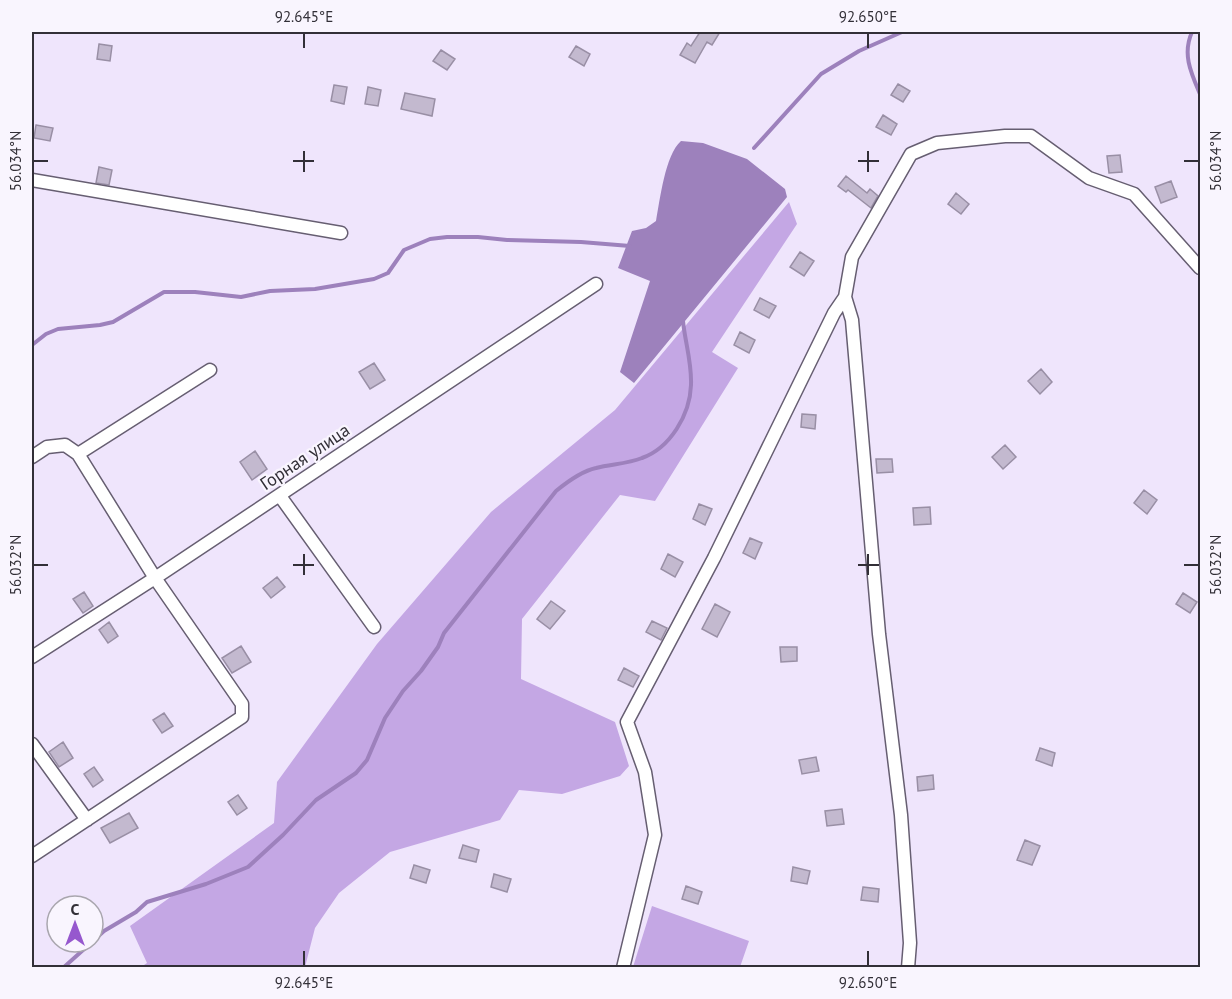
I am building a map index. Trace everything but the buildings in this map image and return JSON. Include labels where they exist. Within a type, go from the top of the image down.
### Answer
[{"type":"street","points":[[623,968],[655,835],[645,772],[627,722],[714,558],[834,313],[845,297],[852,257],[911,154],[937,144],[1005,136],[1031,136],[1089,178],[1134,195],[1200,268]]},
{"type":"street","points":[[32,180],[341,233]]},
{"type":"street","name":"Горная улица","points":[[32,657],[280,496],[596,284]]},
{"type":"street","points":[[845,297],[852,320],[879,634],[901,815],[910,943],[908,968]]},
{"type":"street","points":[[78,454],[210,370]]},
{"type":"street","points":[[32,457],[47,447],[65,445],[78,454],[155,578],[242,704],[242,717],[32,856]]},
{"type":"street","points":[[280,496],[374,627]]},
{"type":"street","points":[[32,744],[87,820]]},
{"type":"shaded area","points":[[681,141],[703,143],[747,159],[785,189],[787,197],[634,383],[620,372],[650,281],[618,268],[632,231],[646,228],[656,221],[667,167],[675,148]]},
{"type":"shaded area","points":[[789,202],[797,224],[712,352],[738,368],[655,501],[620,495],[522,619],[521,679],[615,722],[629,766],[620,776],[562,794],[519,790],[500,820],[390,852],[339,893],[315,928],[305,967],[141,967],[147,963],[130,926],[274,823],[277,782],[377,644],[491,512],[615,410]]},
{"type":"shaded area","points":[[652,906],[749,941],[740,967],[633,967]]},
{"type":"waterway","points":[[754,148],[821,74],[859,51],[902,32]]},
{"type":"waterway","points":[[1192,32],[1188,56],[1200,94]]},
{"type":"waterway","points":[[32,345],[46,334],[58,329],[113,322],[164,292],[195,292],[241,297],[270,291],[315,289],[374,279],[388,273],[404,250],[430,239],[478,237],[630,246]]},
{"type":"waterway","points":[[105,930],[136,912],[147,902],[206,884],[248,867],[316,800],[356,773],[367,760],[385,718],[438,647],[444,633],[556,491],[591,469],[631,462],[652,453],[661,447],[677,429],[687,408],[691,385],[683,321]]},
{"type":"waterway","points":[[63,968],[79,954]]}]
